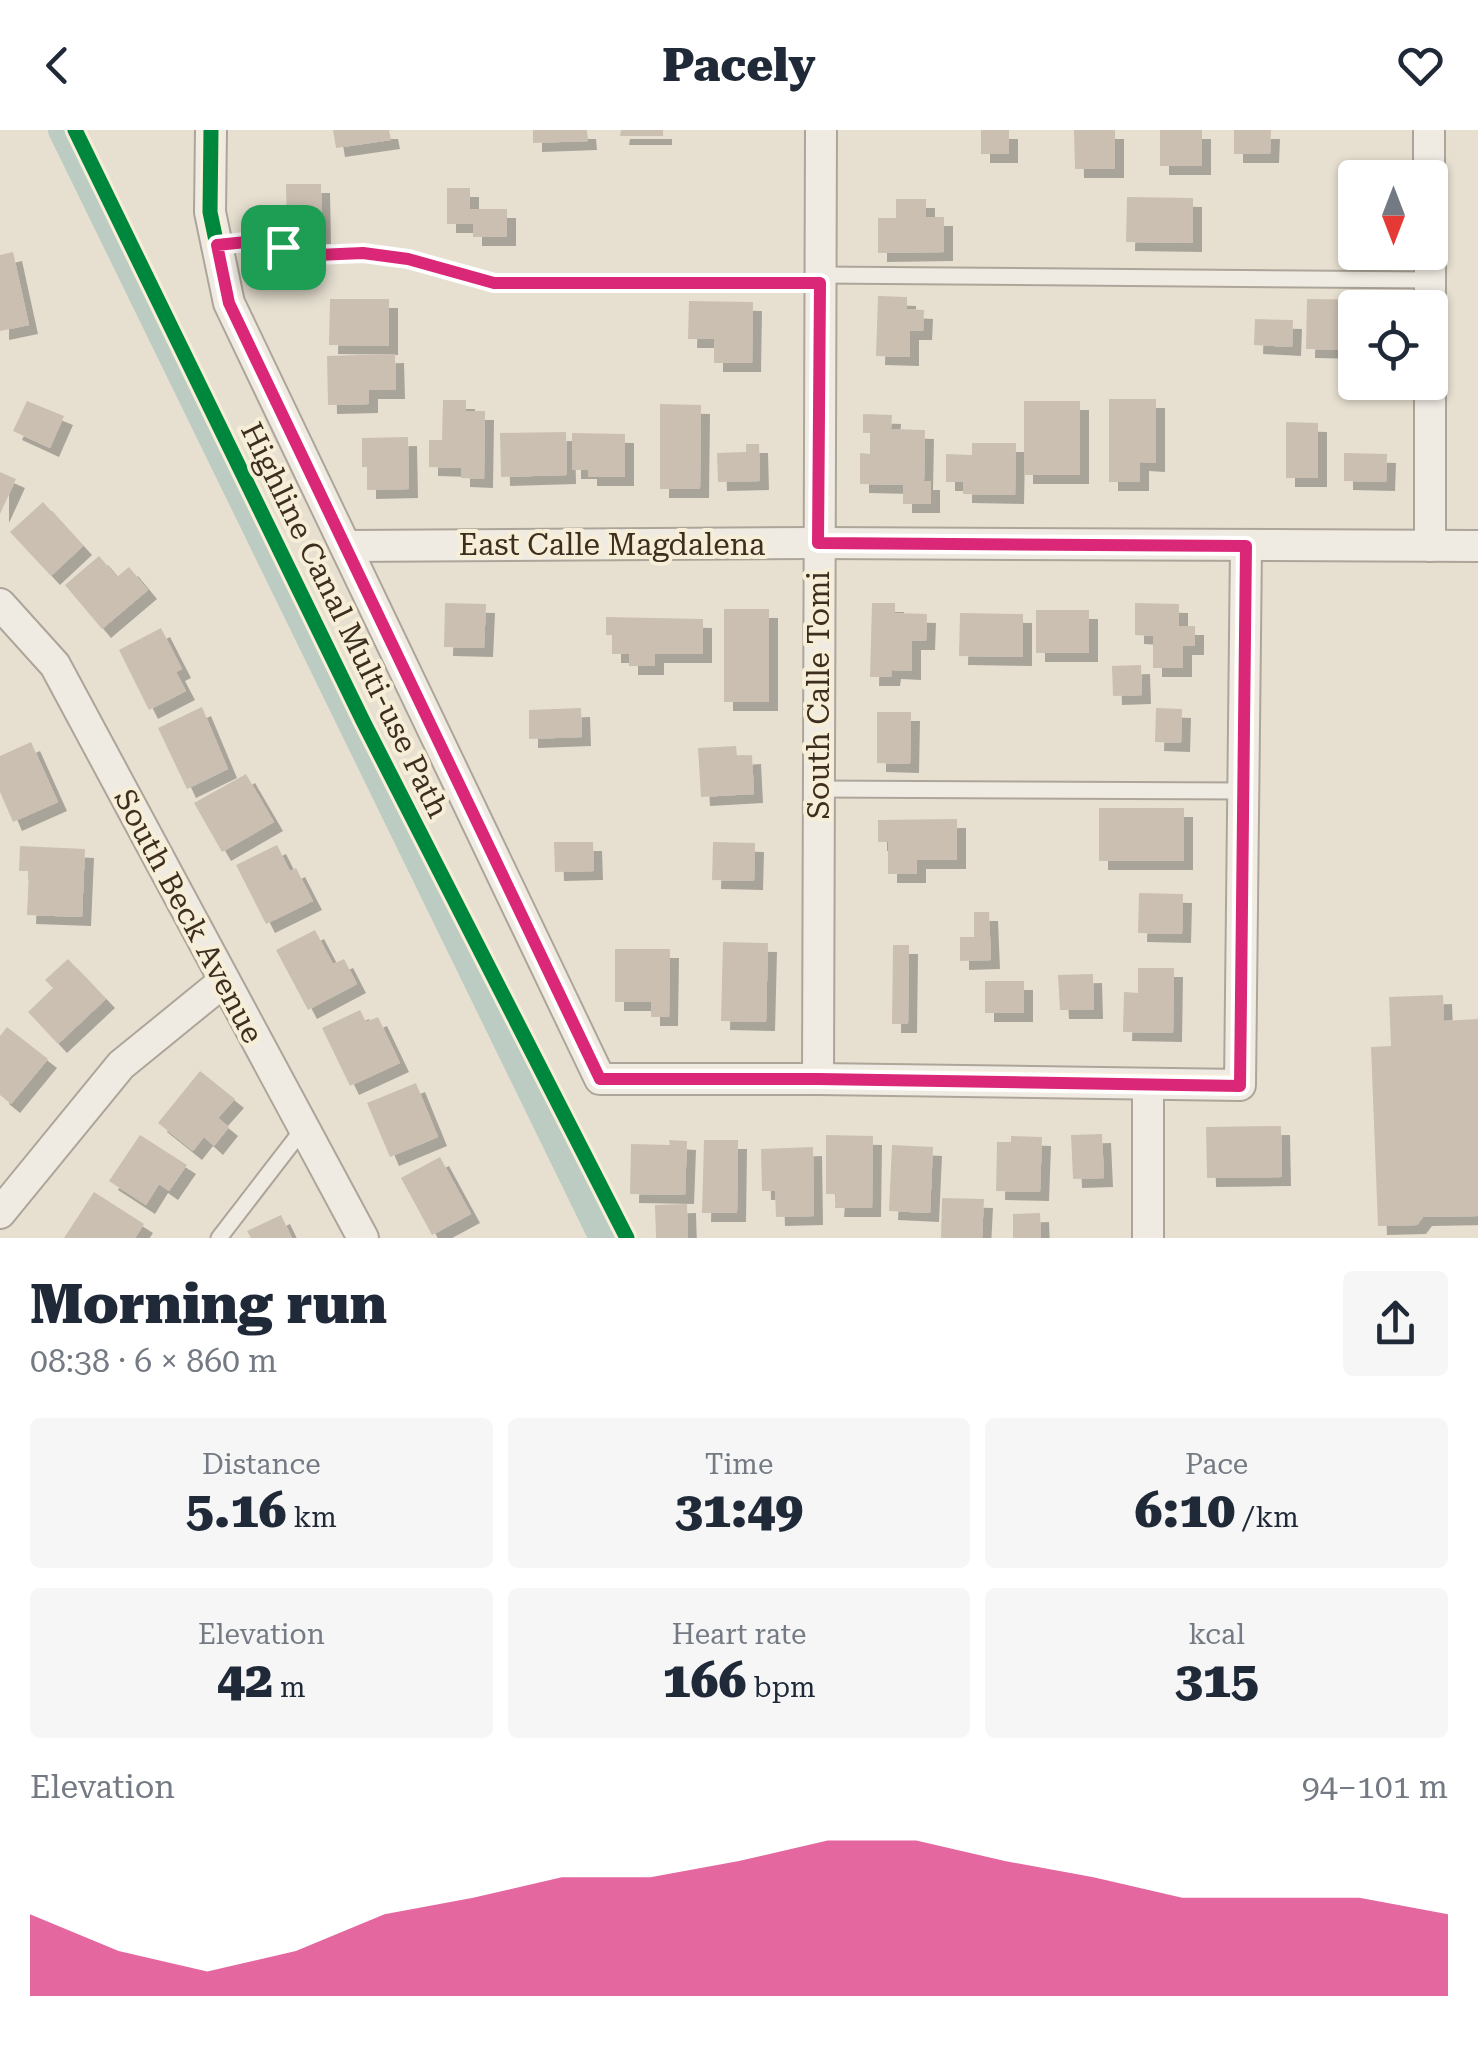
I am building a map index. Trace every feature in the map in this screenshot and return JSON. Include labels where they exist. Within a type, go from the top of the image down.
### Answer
[{"type":"street","points":[[211,130],[210,212],[229,303],[600,1079],[1240,1086],[1246,546]]},
{"type":"street","name":"South Calle Tomi","points":[[818,1079],[821,130]]},
{"type":"street","points":[[1429,130],[1429,160]]},
{"type":"street","points":[[1430,400],[1430,546]]},
{"type":"street","name":"East Calle Magdalena","points":[[346,546],[1478,546]]},
{"type":"street","name":"South Beck Avenue","points":[[0,604],[55,664],[363,1238]]},
{"type":"street","points":[[0,1213],[121,1065],[224,982]]},
{"type":"street","points":[[1148,1086],[1148,1238]]},
{"type":"lane","points":[[217,245],[256,241],[317,255],[363,253],[408,259],[494,283],[1430,280]]},
{"type":"lane","points":[[818,789],[1244,791]]},
{"type":"lane","points":[[219,1238],[303,1128]]},
{"type":"building","points":[[333,130],[389,130],[391,140],[336,148]]},
{"type":"building","points":[[533,130],[587,130],[588,141],[533,143]]},
{"type":"building","points":[[621,130],[663,130],[663,136],[620,136]]},
{"type":"building","points":[[981,130],[1009,130],[1009,154],[981,154]]},
{"type":"building","points":[[1074,130],[1115,130],[1115,169],[1075,169]]},
{"type":"building","points":[[1160,130],[1202,130],[1202,166],[1160,166]]},
{"type":"building","points":[[1234,130],[1271,130],[1270,154],[1234,154]]},
{"type":"building","points":[[286,184],[321,184],[322,235],[287,236]]},
{"type":"building","points":[[447,188],[470,188],[470,209],[507,209],[507,237],[473,237],[473,224],[447,224]]},
{"type":"building","points":[[1127,197],[1193,198],[1193,243],[1126,242]]},
{"type":"building","points":[[896,199],[926,199],[926,217],[944,217],[944,252],[878,253],[878,218],[896,218]]},
{"type":"building","points":[[13,252],[29,325],[0,331],[0,255]]},
{"type":"building","points":[[878,296],[907,297],[907,309],[924,310],[923,331],[910,331],[910,357],[876,356]]},
{"type":"building","points":[[330,299],[389,299],[389,346],[329,345]]},
{"type":"building","points":[[1307,299],[1338,299],[1338,350],[1306,349]]},
{"type":"building","points":[[689,301],[753,302],[752,363],[714,363],[714,339],[688,339]]},
{"type":"building","points":[[1255,319],[1293,320],[1292,347],[1254,345]]},
{"type":"building","points":[[395,354],[396,390],[369,390],[369,404],[328,405],[327,356]]},
{"type":"building","points":[[1109,399],[1156,399],[1156,463],[1140,462],[1140,482],[1109,482]]},
{"type":"building","points":[[443,400],[466,400],[466,411],[485,411],[484,479],[461,478],[461,468],[429,467],[429,440],[442,440]]},
{"type":"building","points":[[27,401],[64,416],[50,448],[13,431]]},
{"type":"building","points":[[1024,401],[1080,401],[1080,475],[1024,475]]},
{"type":"building","points":[[660,404],[701,405],[700,489],[660,489]]},
{"type":"building","points":[[863,414],[892,415],[891,429],[925,430],[924,481],[931,481],[931,504],[903,504],[903,485],[860,484],[860,453],[870,454],[870,433],[863,433]]},
{"type":"building","points":[[1286,422],[1318,423],[1318,478],[1286,478]]},
{"type":"building","points":[[566,432],[567,475],[501,477],[500,433]]},
{"type":"building","points":[[572,433],[625,434],[625,477],[588,477],[588,470],[572,470]]},
{"type":"building","points":[[408,437],[409,489],[367,490],[362,438]]},
{"type":"building","points":[[972,443],[1016,443],[1015,495],[963,494],[963,482],[946,482],[946,454],[972,455]]},
{"type":"building","points":[[746,444],[759,444],[760,481],[718,482],[717,453],[746,452]]},
{"type":"building","points":[[1344,453],[1387,454],[1386,482],[1344,481]]},
{"type":"building","points":[[0,472],[16,479],[0,514]]},
{"type":"building","points":[[43,502],[83,546],[51,576],[10,532]]},
{"type":"building","points":[[99,556],[117,577],[129,567],[148,590],[102,629],[65,585]]},
{"type":"building","points":[[445,603],[486,604],[484,648],[444,647]]},
{"type":"building","points":[[872,603],[895,603],[895,613],[927,614],[926,641],[912,641],[912,671],[892,670],[891,677],[870,677]]},
{"type":"building","points":[[1135,603],[1179,604],[1179,626],[1195,626],[1195,646],[1183,646],[1183,668],[1153,668],[1153,636],[1135,635]]},
{"type":"building","points":[[724,609],[769,609],[769,702],[724,702]]},
{"type":"building","points":[[1036,610],[1089,610],[1089,653],[1036,653]]},
{"type":"building","points":[[960,613],[1023,614],[1023,657],[959,656]]},
{"type":"building","points":[[606,617],[703,619],[703,654],[655,654],[655,666],[629,666],[629,654],[612,654],[612,635],[606,635]]},
{"type":"building","points":[[161,628],[182,669],[176,672],[186,691],[149,710],[119,650]]},
{"type":"building","points":[[1141,665],[1142,695],[1113,696],[1112,666]]},
{"type":"building","points":[[202,707],[228,769],[187,789],[158,728]]},
{"type":"building","points":[[581,708],[582,737],[529,739],[529,710]]},
{"type":"building","points":[[1156,708],[1182,709],[1181,743],[1155,742]]},
{"type":"building","points":[[877,712],[911,712],[910,764],[877,763]]},
{"type":"building","points":[[31,742],[58,802],[13,822],[0,792],[0,756]]},
{"type":"building","points":[[736,746],[737,756],[752,755],[754,794],[701,797],[698,748]]},
{"type":"building","points":[[246,774],[274,822],[222,852],[194,803]]},
{"type":"building","points":[[1099,808],[1184,808],[1184,861],[1099,861]]},
{"type":"building","points":[[957,819],[957,860],[917,860],[917,874],[888,874],[888,842],[878,842],[878,820]]},
{"type":"building","points":[[554,842],[593,842],[594,871],[555,872]]},
{"type":"building","points":[[713,842],[755,843],[754,881],[712,880]]},
{"type":"building","points":[[277,845],[290,871],[296,868],[313,901],[266,924],[236,865]]},
{"type":"building","points":[[20,846],[85,849],[82,917],[27,915],[29,871],[19,871]]},
{"type":"building","points":[[1139,893],[1183,894],[1182,934],[1138,933]]},
{"type":"building","points":[[974,912],[989,912],[991,960],[960,961],[960,937],[974,937]]},
{"type":"building","points":[[315,930],[333,964],[344,959],[357,984],[308,1010],[276,950]]},
{"type":"building","points":[[723,942],[768,943],[766,1022],[721,1021]]},
{"type":"building","points":[[893,945],[909,945],[908,1024],[892,1024]]},
{"type":"building","points":[[615,949],[670,949],[669,1017],[651,1017],[651,1002],[615,1002]]},
{"type":"building","points":[[68,959],[106,999],[58,1044],[28,1012],[53,988],[45,980]]},
{"type":"building","points":[[1138,968],[1174,968],[1173,1033],[1123,1032],[1124,992],[1138,993]]},
{"type":"building","points":[[1093,974],[1094,1010],[1060,1010],[1058,975]]},
{"type":"building","points":[[985,981],[1024,981],[1024,1013],[985,1013]]},
{"type":"building","points":[[1443,995],[1444,1021],[1478,1019],[1478,1216],[1423,1217],[1417,1225],[1378,1226],[1371,1047],[1391,1046],[1389,997]]},
{"type":"building","points":[[360,1010],[366,1022],[378,1017],[400,1063],[350,1086],[322,1028]]},
{"type":"building","points":[[7,1027],[48,1059],[11,1104],[0,1095],[0,1036]]},
{"type":"building","points":[[200,1071],[235,1099],[218,1118],[229,1127],[214,1146],[204,1137],[193,1151],[158,1123]]},
{"type":"building","points":[[416,1083],[438,1137],[390,1157],[367,1103]]},
{"type":"building","points":[[1281,1126],[1282,1177],[1207,1178],[1206,1127]]},
{"type":"building","points":[[1102,1134],[1104,1178],[1073,1179],[1071,1135]]},
{"type":"building","points":[[140,1135],[187,1165],[169,1191],[159,1184],[146,1205],[109,1181]]},
{"type":"building","points":[[826,1135],[873,1136],[872,1208],[835,1208],[836,1194],[826,1194]]},
{"type":"building","points":[[1011,1136],[1042,1137],[1040,1192],[996,1191],[997,1142],[1011,1142]]},
{"type":"building","points":[[669,1140],[687,1141],[685,1195],[630,1194],[631,1144],[670,1145]]},
{"type":"building","points":[[704,1140],[738,1140],[737,1213],[702,1213]]},
{"type":"building","points":[[892,1145],[933,1147],[930,1213],[889,1211]]},
{"type":"building","points":[[813,1147],[814,1216],[776,1217],[775,1191],[762,1191],[761,1149]]},
{"type":"building","points":[[440,1157],[471,1214],[432,1235],[401,1178]]},
{"type":"building","points":[[94,1192],[144,1224],[135,1238],[64,1238]]},
{"type":"building","points":[[942,1198],[984,1199],[982,1238],[941,1238]]},
{"type":"building","points":[[687,1204],[688,1238],[656,1238],[655,1205]]},
{"type":"building","points":[[1040,1213],[1041,1238],[1013,1238],[1013,1214]]},
{"type":"building","points":[[281,1215],[292,1238],[251,1238],[247,1231]]},
{"type":"waterway","points":[[62,130],[603,1238]]},
{"type":"cycle path","name":"Highline Canal Multi-use Path","points":[[75,130],[363,721],[627,1238]]},
{"type":"cycle path","name":"Highline Canal Multi-use Path","points":[[211,130],[210,212],[229,303],[600,1079],[1240,1085],[1246,546]]},
{"type":"route","points":[[256,241],[283,247],[317,255],[363,253],[408,259],[494,283],[820,283],[818,543],[1246,546],[1240,1086],[600,1079],[229,303],[217,245],[256,241]]}]
